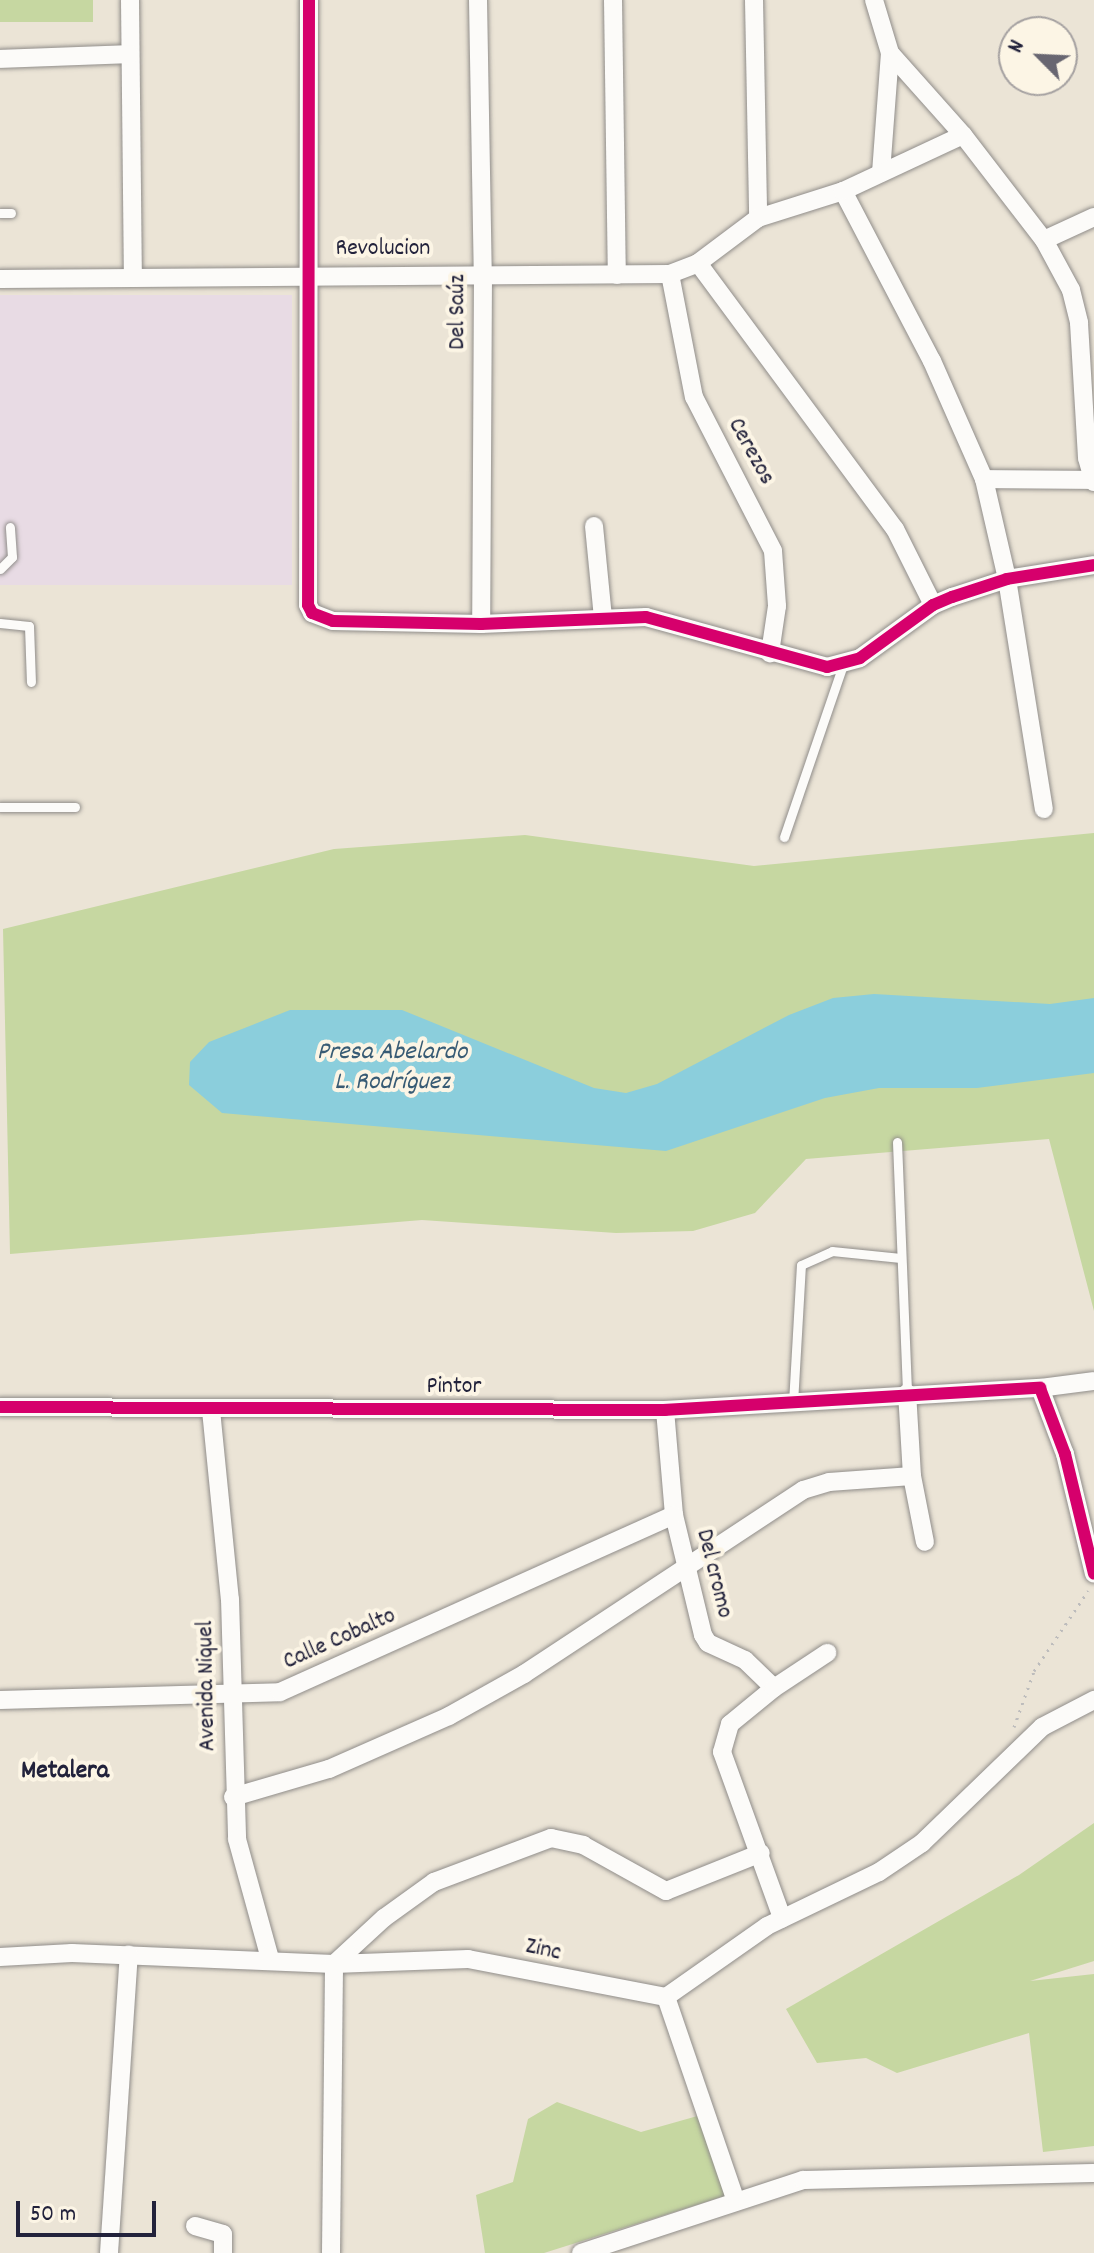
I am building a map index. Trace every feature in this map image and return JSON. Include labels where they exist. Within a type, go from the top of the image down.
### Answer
[{"type":"street","points":[[130,0],[133,277]]},
{"type":"street","points":[[309,0],[306,274],[308,605],[321,619],[481,624],[603,617],[656,620],[827,667],[843,665],[933,605],[1007,579],[1094,565]]},
{"type":"street","name":"Del Saúz","points":[[478,0],[483,274],[481,624]]},
{"type":"street","points":[[613,0],[617,275]]},
{"type":"street","points":[[754,0],[758,218]]},
{"type":"street","points":[[874,0],[890,53],[881,172]]},
{"type":"street","points":[[890,53],[963,135],[1044,240],[1077,307],[1087,458],[1094,481],[984,479]]},
{"type":"street","points":[[0,59],[130,54]]},
{"type":"street","points":[[670,274],[698,263],[758,218],[843,191],[963,135]]},
{"type":"street","points":[[843,191],[932,361],[984,479],[1007,579],[1044,809]]},
{"type":"street","points":[[1044,240],[1094,217]]},
{"type":"street","points":[[698,263],[895,529],[933,605]]},
{"type":"street","name":"Revolucion","points":[[0,279],[306,274],[670,274]]},
{"type":"street","name":"Cerezos","points":[[670,274],[694,397],[773,551],[777,606],[770,653]]},
{"type":"street","points":[[594,526],[603,617]]},
{"type":"street","name":"Pintor","points":[[0,1407],[665,1410],[907,1393],[1040,1388],[1094,1381]]},
{"type":"street","points":[[1040,1388],[1065,1454],[1094,1574]]},
{"type":"street","points":[[907,1393],[912,1476],[925,1542]]},
{"type":"street","name":"Avenida Niquel","points":[[211,1410],[230,1599],[233,1797],[237,1839],[270,1959]]},
{"type":"street","name":"Del cromo","points":[[665,1410],[674,1515],[684,1569],[708,1643],[745,1660],[774,1688]]},
{"type":"street","points":[[233,1797],[329,1769],[449,1716],[524,1674],[684,1569],[771,1507],[816,1485],[912,1476]]},
{"type":"street","name":"Calle Cobalto","points":[[0,1700],[233,1695],[296,1687],[674,1515]]},
{"type":"street","points":[[782,1918],[722,1752],[723,1736],[743,1710],[827,1653]]},
{"type":"street","points":[[736,2201],[666,1997],[717,1957],[782,1918],[865,1880],[922,1843],[1042,1727],[1094,1700]]},
{"type":"street","points":[[331,2253],[334,1964],[384,1918],[434,1882],[551,1838],[583,1845],[666,1891],[761,1853]]},
{"type":"street","points":[[109,2253],[129,1955]]},
{"type":"street","name":"Zinc","points":[[0,1957],[129,1955],[334,1964],[468,1959],[666,1997]]},
{"type":"street","points":[[581,2253],[736,2201],[830,2178],[1094,2173]]},
{"type":"street","points":[[195,2226],[223,2234],[223,2253]]},
{"type":"lane","points":[[0,213],[11,213]]},
{"type":"lane","points":[[0,569],[12,557],[10,527]]},
{"type":"lane","points":[[0,623],[29,626],[31,682]]},
{"type":"lane","points":[[784,837],[843,665]]},
{"type":"lane","points":[[0,807],[75,807]]},
{"type":"lane","points":[[897,1142],[907,1393]]},
{"type":"lane","points":[[793,1403],[801,1265],[832,1251],[901,1258]]},
{"type":"path","points":[[1001,1765],[1034,1671],[1094,1583]]},
{"type":"shaded area","points":[[0,295],[292,295],[292,585],[0,585]]},
{"type":"green space","points":[[0,0],[93,0],[93,22],[0,22]]},
{"type":"green space","points":[[1094,833],[1094,1311],[1049,1139],[806,1159],[755,1213],[693,1231],[616,1233],[422,1220],[10,1254],[3,929],[334,849],[525,835],[754,866]]},
{"type":"green space","points":[[1094,1823],[1094,1961],[1030,1981],[1094,1974],[1094,2146],[1043,2152],[1029,2033],[897,2073],[866,2058],[817,2063],[786,2009],[1019,1875]]},
{"type":"green space","points":[[557,2102],[641,2132],[701,2115],[728,2195],[544,2253],[485,2253],[476,2195],[513,2182],[528,2119]]},
{"type":"water","name":"Presa Abelardo L. Rodríguez","points":[[874,994],[1050,1004],[1094,998],[1094,1073],[977,1088],[879,1088],[825,1098],[666,1151],[222,1113],[189,1085],[190,1062],[209,1042],[290,1010],[402,1010],[594,1088],[626,1093],[657,1084],[789,1015],[833,998]]},
{"type":"cycle path","points":[[309,0],[308,605],[312,613],[333,621],[481,624],[646,617],[827,667],[860,658],[933,605],[952,597],[1007,579],[1094,565]]},
{"type":"cycle path","points":[[0,1407],[665,1410],[1040,1388],[1065,1454],[1094,1574]]},
{"type":"district","name":"Metalera","points":[[65,1772]]}]
